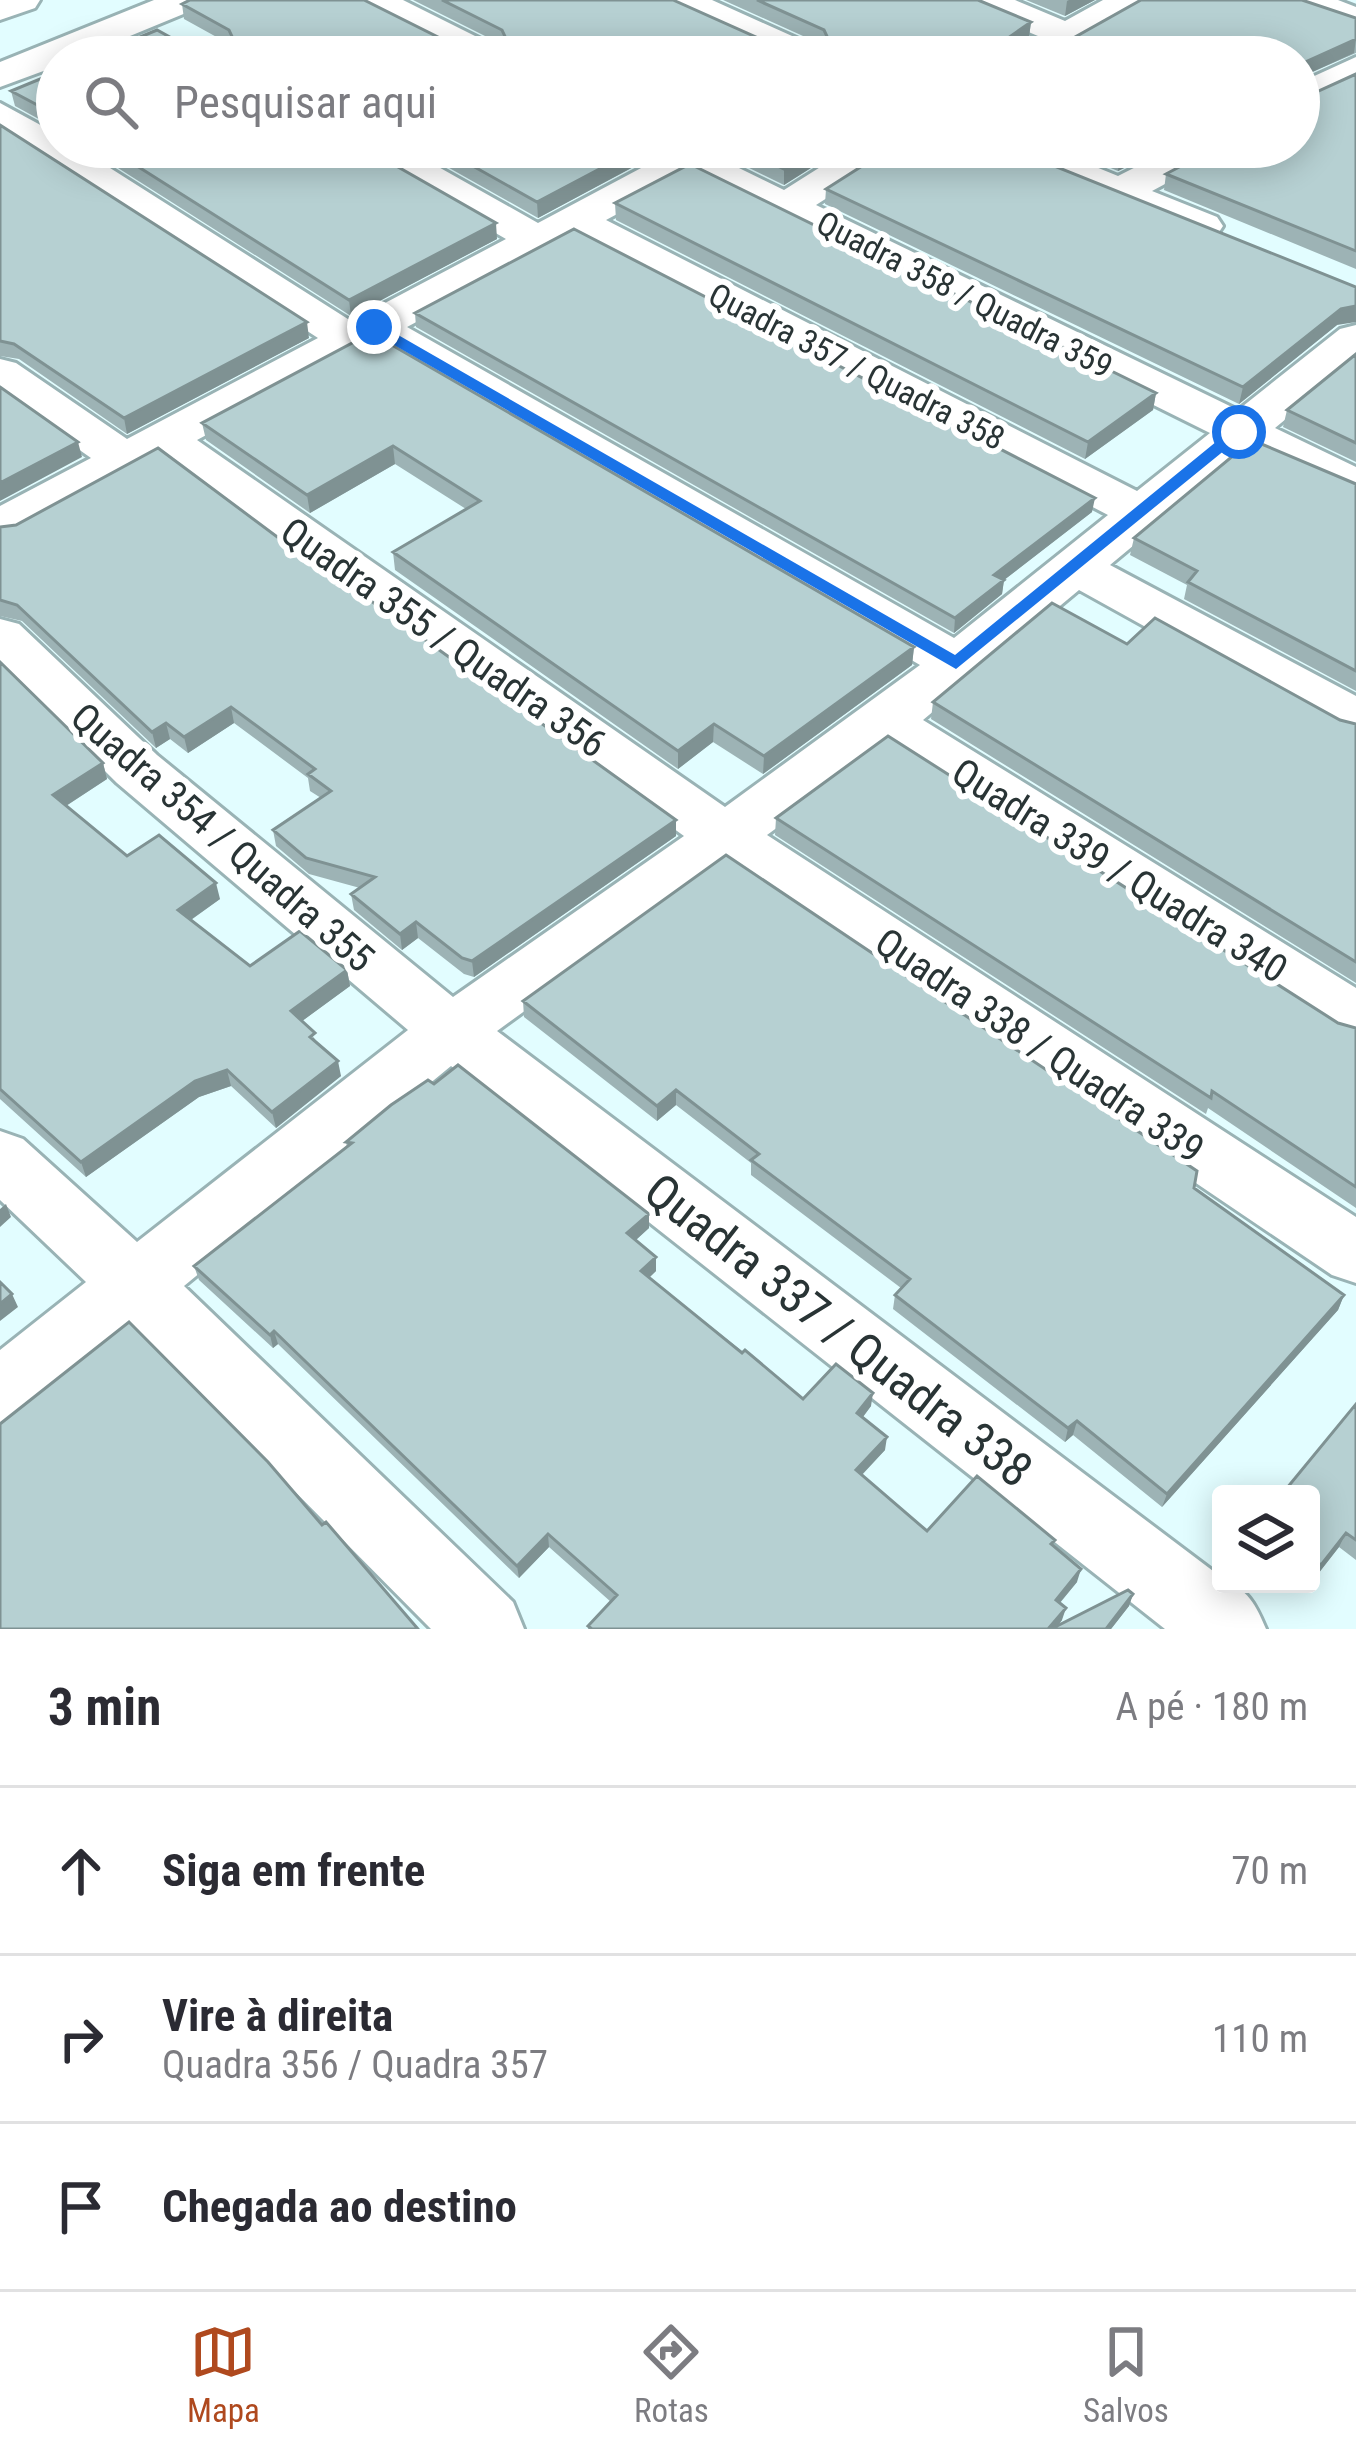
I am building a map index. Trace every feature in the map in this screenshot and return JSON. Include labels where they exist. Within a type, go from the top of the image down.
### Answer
[{"type":"street","points":[[0,9],[22,0]]},
{"type":"street","points":[[375,0],[446,36]]},
{"type":"street","points":[[682,0],[762,36]]},
{"type":"street","points":[[984,0],[1066,35],[1129,0]]},
{"type":"street","points":[[1305,0],[1356,19]]},
{"type":"street","points":[[99,36],[146,17],[183,19]]},
{"type":"street","points":[[0,76],[36,61]]},
{"type":"street","points":[[1320,87],[1356,68]]},
{"type":"street","points":[[0,115],[36,137]]},
{"type":"street","points":[[88,168],[362,334],[956,663]]},
{"type":"street","name":"Quadra 357 / Quadra 358","points":[[420,168],[1140,512]]},
{"type":"street","points":[[0,526],[556,230],[653,168]]},
{"type":"street","name":"Quadra 358 / Quadra 359","points":[[709,168],[1356,486]]},
{"type":"street","points":[[788,205],[847,168]]},
{"type":"street","points":[[1062,168],[1248,245]]},
{"type":"street","points":[[1119,192],[1165,168]]},
{"type":"street","points":[[0,1394],[451,1031],[884,722],[1356,338]]},
{"type":"street","name":"Quadra 355 / Quadra 356","points":[[0,373],[144,449],[724,835]]},
{"type":"street","points":[[1075,567],[1356,720]]},
{"type":"street","name":"Quadra 354 / Quadra 355","points":[[0,636],[137,769],[451,1031]]},
{"type":"street","name":"Quadra 339 / Quadra 340","points":[[884,722],[1356,1019]]},
{"type":"street","name":"Quadra 338 / Quadra 339","points":[[724,835],[1356,1254]]},
{"type":"street","name":"Quadra 337 / Quadra 338","points":[[451,1031],[1227,1629]]},
{"type":"street","points":[[0,1159],[136,1285],[485,1629]]},
{"type":"building","points":[[190,0],[364,0],[436,36],[232,36],[182,4]]},
{"type":"building","points":[[442,0],[673,0],[754,36],[505,36],[502,30]]},
{"type":"building","points":[[757,0],[978,0],[1031,22],[1011,36],[827,36],[824,30]]},
{"type":"building","points":[[1141,0],[1302,0],[1356,18],[1356,39],[1320,55],[1320,36],[1077,36]]},
{"type":"building","points":[[1356,74],[1356,251],[1166,174],[1177,168],[1320,168],[1320,90]]},
{"type":"building","points":[[36,81],[36,104],[11,91]]},
{"type":"building","points":[[0,125],[36,148],[36,168],[67,168],[307,322],[124,418],[14,344],[0,341]]},
{"type":"building","points":[[140,168],[400,168],[496,223],[349,300]]},
{"type":"building","points":[[476,168],[601,168],[537,202]]},
{"type":"building","points":[[682,168],[698,168],[1156,393],[1088,442],[615,203]]},
{"type":"building","points":[[859,168],[1059,168],[1356,287],[1356,306],[1341,309],[1243,387],[826,189]]},
{"type":"building","points":[[574,229],[1095,498],[994,575],[1004,580],[955,618],[415,313]]},
{"type":"building","points":[[371,333],[914,647],[764,756],[714,724],[678,751],[393,552],[480,501],[393,446],[307,495],[202,423]]},
{"type":"building","points":[[1356,354],[1356,443],[1287,410]]},
{"type":"building","points":[[0,387],[78,442],[0,483]]},
{"type":"building","points":[[1252,440],[1356,484],[1356,671],[1188,582],[1197,571],[1134,538]]},
{"type":"building","points":[[158,448],[335,580],[339,578],[676,820],[472,961],[416,922],[400,934],[351,894],[375,877],[306,858],[273,830],[331,791],[308,774],[315,769],[231,707],[184,737],[166,723],[152,732],[17,605],[0,600],[0,527],[16,525]]},
{"type":"building","points":[[1052,603],[1127,644],[1155,618],[1340,720],[1356,724],[1356,962],[933,702]]},
{"type":"building","points":[[0,662],[103,763],[53,795],[127,856],[159,835],[216,883],[178,910],[250,966],[300,931],[347,970],[291,1011],[315,1033],[310,1037],[338,1061],[272,1112],[227,1070],[195,1081],[81,1162],[0,1089]]},
{"type":"building","points":[[888,736],[1338,1023],[1356,1028],[1356,1187],[1212,1091],[1211,1098],[776,818]]},
{"type":"building","points":[[726,855],[1197,1171],[1194,1188],[1344,1295],[1167,1494],[1077,1421],[1068,1428],[895,1295],[910,1279],[751,1160],[759,1154],[676,1090],[657,1106],[523,1001]]},
{"type":"building","points":[[458,1065],[649,1214],[627,1233],[656,1257],[641,1271],[742,1353],[745,1350],[803,1399],[836,1364],[873,1393],[857,1413],[887,1437],[856,1470],[927,1531],[977,1476],[1055,1540],[1051,1544],[1081,1569],[1056,1600],[1066,1608],[1048,1629],[592,1629],[588,1626],[617,1595],[548,1534],[517,1566],[274,1331],[270,1335],[194,1266],[352,1143],[346,1142],[391,1105],[428,1080],[434,1084]]},
{"type":"building","points":[[0,1282],[12,1294],[0,1304]]},
{"type":"building","points":[[129,1322],[268,1462],[322,1525],[326,1522],[418,1629],[0,1629],[0,1424]]},
{"type":"building","points":[[1356,1404],[1356,1540],[1346,1533],[1320,1564],[1320,1485],[1289,1485]]},
{"type":"building","points":[[1128,1590],[1133,1594],[1106,1629],[1051,1629]]},
{"type":"route","points":[[374,327],[956,663],[1239,432]]}]
